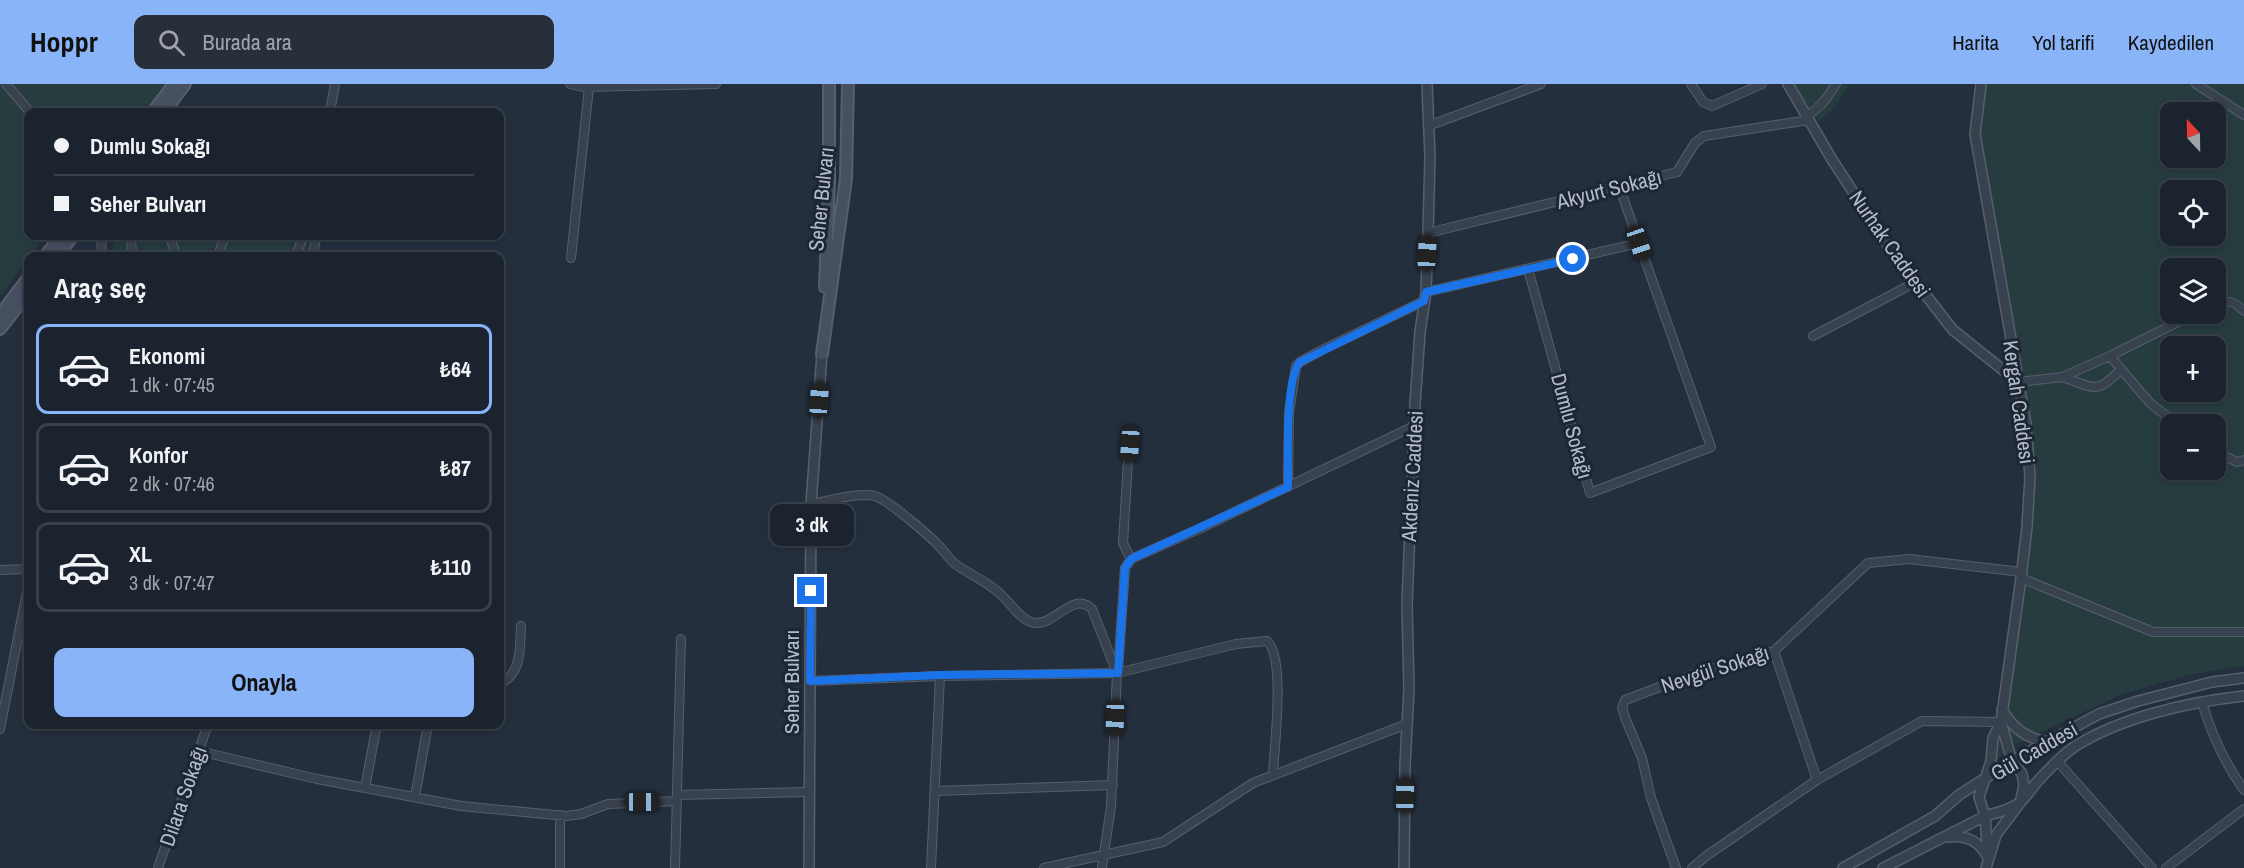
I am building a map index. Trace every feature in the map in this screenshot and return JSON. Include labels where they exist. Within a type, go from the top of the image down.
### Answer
[{"type":"main road","points":[[156,108],[174,84]]},
{"type":"main road","points":[[167,108],[185,84]]},
{"type":"main road","name":"Seher Bulvarı","points":[[822,354],[830,182],[830,84]]},
{"type":"main road","name":"Seher Bulvarı","points":[[822,354],[846,179],[848,84]]},
{"type":"main road","points":[[48,252],[58,240]]},
{"type":"main road","points":[[60,252],[70,240]]},
{"type":"main road","points":[[0,315],[24,283]]},
{"type":"main road","points":[[0,329],[24,298]]},
{"type":"street","points":[[6,84],[27,108]]},
{"type":"street","points":[[331,108],[335,84]]},
{"type":"street","points":[[570,84],[585,86],[716,84]]},
{"type":"street","name":"Akdeniz Caddesi","points":[[1404,868],[1409,688],[1407,605],[1414,426],[1428,233],[1427,84]]},
{"type":"street","points":[[1428,126],[1541,84]]},
{"type":"street","points":[[1691,84],[1702,102],[1712,106],[1762,84]]},
{"type":"street","name":"Nurhak Caddesi","points":[[1788,84],[1831,158],[1884,240],[1953,330],[2018,382]]},
{"type":"street","points":[[1808,118],[1828,99],[1836,84]]},
{"type":"street","name":"Kergah Caddesi","points":[[1981,84],[1975,134],[2026,424],[2030,477],[2021,575],[2001,722],[1994,738],[1991,761],[1979,797],[1985,816],[1987,863]]},
{"type":"street","points":[[2196,84],[2244,115]]},
{"type":"street","points":[[571,258],[585,86]]},
{"type":"street","name":"Akyurt Sokağı","points":[[1428,233],[1677,172],[1695,143],[1704,136],[1808,118]]},
{"type":"street","name":"Dumlu Sokağı","points":[[1528,269],[1590,493],[1711,447],[1619,186]]},
{"type":"street","points":[[1288,487],[1290,413],[1296,366],[1300,362],[1425,296],[1639,243]]},
{"type":"street","points":[[1813,336],[1916,282]]},
{"type":"street","points":[[2226,300],[2233,302],[2244,311]]},
{"type":"street","points":[[2018,382],[2062,377],[2110,356],[2171,324]]},
{"type":"street","name":"Seher Bulvarı","points":[[809,868],[811,504],[822,354]]},
{"type":"street","points":[[2110,356],[2150,404],[2164,414]]},
{"type":"street","points":[[2062,377],[2092,387],[2100,387],[2121,369]]},
{"type":"street","points":[[1102,868],[1113,785],[1125,568],[1131,560],[1414,426]]},
{"type":"street","points":[[1130,444],[1123,543],[1131,560]]},
{"type":"street","points":[[2226,457],[2237,462],[2244,460]]},
{"type":"street","points":[[811,504],[865,495],[884,500],[924,532],[952,562],[988,584],[1006,598],[1024,619],[1032,622],[1047,621],[1074,604],[1081,603],[1089,606],[1094,612],[1118,673]]},
{"type":"street","name":"Nevgül Sokağı","points":[[1676,868],[1651,798],[1642,758],[1622,708],[1624,702],[1628,698],[1702,671],[1774,651],[1868,563],[1909,559],[2021,575],[2153,632],[2244,632]]},
{"type":"street","points":[[0,570],[24,569]]},
{"type":"street","points":[[0,729],[24,606]]},
{"type":"street","points":[[504,681],[511,676],[518,661],[521,626]]},
{"type":"street","points":[[675,868],[681,639]]},
{"type":"street","points":[[810,681],[940,675],[1118,673],[1236,644],[1267,641],[1274,650],[1278,674],[1272,775]]},
{"type":"street","points":[[1774,651],[1817,780]]},
{"type":"street","points":[[931,868],[940,675]]},
{"type":"street","name":"Gül Caddesi","points":[[1843,868],[1935,816],[1959,795],[2012,761],[2099,714],[2138,700],[2212,682],[2244,678]]},
{"type":"street","name":"Gül Caddesi","points":[[1883,868],[1942,840],[1985,816],[2020,803],[2038,781],[2072,748],[2108,730],[2144,717],[2202,702],[2244,696]]},
{"type":"street","points":[[2202,702],[2208,726],[2244,790]]},
{"type":"street","points":[[2002,710],[2019,732],[2033,739],[2048,742]]},
{"type":"street","points":[[1692,868],[1817,780],[1922,721],[2001,722]]},
{"type":"street","name":"Kergah Caddesi","points":[[2001,722],[2012,761],[2022,774],[2024,784],[2020,803]]},
{"type":"street","points":[[1044,868],[1163,842],[1253,783],[1407,724]]},
{"type":"street","name":"Dilara Sokağı","points":[[158,868],[206,729]]},
{"type":"street","points":[[365,788],[375,729]]},
{"type":"street","points":[[415,797],[427,729]]},
{"type":"street","points":[[199,751],[317,779],[461,806],[560,815],[581,814],[608,804],[677,798],[809,792]]},
{"type":"street","points":[[2058,762],[2152,868]]},
{"type":"street","points":[[935,791],[1113,785]]},
{"type":"street","points":[[1987,863],[1996,835],[2020,803]]},
{"type":"street","points":[[2166,868],[2244,809]]},
{"type":"street","points":[[560,815],[560,868]]},
{"type":"street","points":[[1942,840],[1960,836],[1972,840],[1981,848],[1987,863]]},
{"type":"green space","points":[[0,84],[167,84],[147,108],[24,108],[24,240],[42,240],[33,252],[24,252],[24,264],[0,296]]},
{"type":"green space","points":[[1793,84],[1850,84],[1835,107],[1819,122]]},
{"type":"green space","points":[[1980,84],[2244,84],[2244,666],[2189,675],[2122,694],[2010,747],[1994,763],[2029,476],[1976,108]]},
{"type":"green space","points":[[114,240],[310,240],[307,252],[112,252]]},
{"type":"route","points":[[811,591],[810,681],[940,675],[1118,673],[1125,568],[1131,559],[1288,487],[1291,393],[1296,366],[1300,362],[1424,301],[1426,292],[1573,259]]}]
